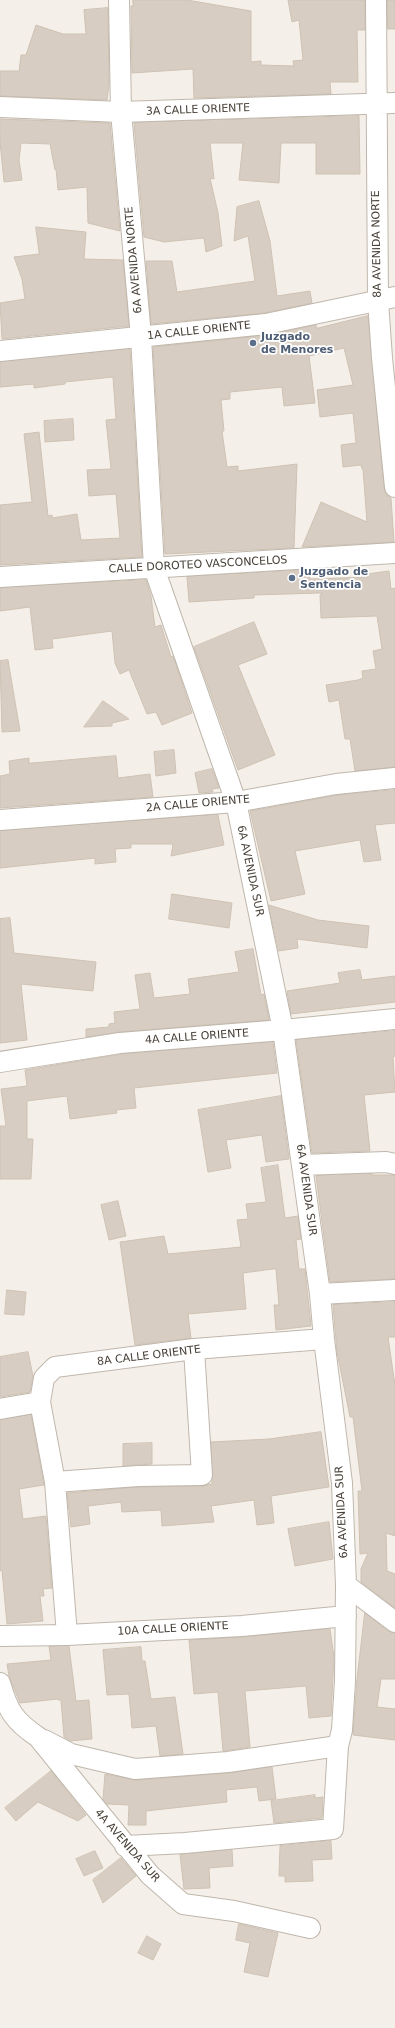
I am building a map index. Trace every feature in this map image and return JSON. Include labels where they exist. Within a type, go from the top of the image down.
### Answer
[{"type":"street","name":"6A AVENIDA NORTE","points":[[119,0],[121,112],[141,338],[154,568]]},
{"type":"street","name":"8A AVENIDA NORTE","points":[[376,0],[376,105],[387,299],[382,358],[395,487]]},
{"type":"street","name":"3A CALLE ORIENTE","points":[[0,107],[121,112],[376,105],[395,103]]},
{"type":"street","name":"1A CALLE ORIENTE","points":[[0,351],[141,338],[266,324],[387,299]]},
{"type":"street","name":"CALLE DOROTEO VASCONCELOS","points":[[0,577],[395,553]]},
{"type":"street","name":"6A AVENIDA SUR","points":[[125,1846],[185,1843],[334,1829],[338,1746],[342,1730],[345,1681],[346,1585],[342,1483],[324,1339],[320,1294],[283,1030],[236,802],[154,568]]},
{"type":"street","name":"2A CALLE ORIENTE","points":[[0,820],[236,802],[336,784],[395,778]]},
{"type":"street","name":"4A CALLE ORIENTE","points":[[0,1062],[120,1043],[283,1030],[395,1019]]},
{"type":"street","points":[[302,1165],[386,1162],[395,1164]]},
{"type":"street","points":[[320,1294],[395,1290]]},
{"type":"street","name":"8A CALLE ORIENTE","points":[[40,1402],[44,1378],[55,1367],[194,1349],[324,1339]]},
{"type":"street","points":[[55,1482],[138,1476],[202,1475],[194,1349]]},
{"type":"street","points":[[0,1409],[40,1402],[55,1482],[67,1635]]},
{"type":"street","points":[[346,1585],[395,1622]]},
{"type":"street","name":"10A CALLE ORIENTE","points":[[0,1636],[67,1635],[242,1626],[346,1616]]},
{"type":"street","name":"4A AVENIDA SUR","points":[[0,1683],[6,1705],[22,1726],[38,1737],[150,1875],[183,1904],[234,1911],[310,1928]]},
{"type":"street","points":[[38,1737],[71,1754],[135,1769],[228,1762],[338,1746]]},
{"type":"building","points":[[133,0],[187,0],[251,11],[251,62],[261,61],[261,65],[294,66],[293,61],[303,60],[299,20],[292,22],[288,0],[365,0],[365,30],[357,30],[358,82],[330,82],[331,94],[194,98],[193,69],[132,73],[131,6],[133,6]]},
{"type":"building","points":[[388,0],[395,0],[395,29],[388,29]]},
{"type":"building","points":[[108,8],[109,85],[107,100],[0,96],[0,71],[19,71],[21,55],[26,55],[36,25],[63,34],[86,34],[84,10]]},
{"type":"building","points":[[359,116],[360,174],[316,174],[316,143],[281,143],[279,183],[239,180],[243,143],[210,143],[214,179],[210,178],[218,213],[222,246],[206,252],[204,238],[164,242],[144,237],[134,123]]},
{"type":"building","points":[[0,119],[110,123],[120,231],[88,223],[87,187],[58,190],[56,169],[55,170],[50,144],[21,143],[19,160],[22,180],[4,182],[0,142]]},
{"type":"building","points":[[259,201],[270,241],[277,296],[310,291],[312,303],[264,313],[151,324],[146,261],[172,261],[177,292],[255,281],[248,236],[234,241],[237,207]]},
{"type":"building","points":[[36,227],[86,232],[84,259],[123,260],[129,326],[2,339],[0,303],[25,299],[22,279],[14,257],[39,254]]},
{"type":"building","points":[[368,316],[384,488],[386,494],[391,498],[394,542],[302,547],[321,502],[367,522],[363,469],[361,465],[343,467],[341,445],[356,443],[353,413],[320,417],[317,390],[353,385],[344,348],[309,356],[315,403],[284,406],[282,387],[230,392],[230,399],[221,400],[224,431],[222,431],[227,467],[238,466],[238,471],[297,464],[294,548],[165,554],[153,347],[267,335],[316,325],[317,328]]},
{"type":"building","points":[[130,349],[142,557],[0,565],[0,505],[32,502],[24,434],[39,432],[48,516],[52,515],[52,518],[77,514],[81,540],[120,538],[116,494],[89,496],[87,470],[111,469],[106,420],[116,419],[113,377],[65,382],[65,384],[34,388],[34,384],[0,387],[0,362]]},
{"type":"building","points":[[73,419],[74,440],[45,442],[44,421]]},
{"type":"building","points":[[309,570],[310,579],[368,577],[367,574],[389,571],[391,589],[395,588],[395,767],[355,771],[350,739],[345,739],[339,700],[329,702],[326,685],[358,680],[363,678],[362,671],[376,669],[373,651],[382,649],[377,616],[321,618],[320,595],[323,594],[320,593],[254,595],[254,598],[189,602],[187,577]]},
{"type":"building","points":[[146,580],[151,596],[155,627],[161,625],[171,657],[173,656],[192,713],[162,725],[156,712],[147,714],[129,670],[120,674],[115,663],[112,631],[52,639],[53,648],[35,650],[30,607],[0,611],[0,588]]},
{"type":"building","points":[[254,622],[267,654],[238,665],[275,755],[238,770],[194,647]]},
{"type":"building","points":[[8,660],[20,731],[2,732],[0,661]]},
{"type":"building","points":[[103,701],[129,719],[112,723],[112,726],[84,727]]},
{"type":"building","points":[[174,750],[176,773],[156,776],[154,752]]},
{"type":"building","points":[[116,756],[118,778],[150,774],[153,797],[0,808],[0,776],[10,774],[9,761],[29,758],[29,763]]},
{"type":"building","points":[[212,769],[219,788],[212,789],[213,792],[199,793],[195,773]]},
{"type":"building","points":[[395,790],[395,823],[375,825],[381,860],[364,862],[360,840],[295,851],[305,894],[271,901],[250,811],[338,795]]},
{"type":"building","points":[[218,815],[224,845],[171,856],[173,844],[131,844],[131,848],[115,849],[116,862],[95,864],[95,858],[0,868],[0,831]]},
{"type":"building","points":[[172,894],[232,903],[229,928],[169,919]]},
{"type":"building","points":[[269,905],[318,920],[369,926],[367,948],[297,939],[298,948],[279,951]]},
{"type":"building","points":[[10,918],[14,953],[96,962],[93,991],[21,984],[27,1040],[0,1043],[0,919]]},
{"type":"building","points":[[253,949],[261,995],[264,994],[269,1020],[119,1032],[86,1037],[86,1029],[109,1027],[109,1024],[115,1023],[114,1012],[140,1009],[135,975],[150,973],[154,998],[190,994],[188,979],[239,972],[235,952]]},
{"type":"building","points":[[360,970],[362,980],[395,976],[395,1002],[291,1014],[287,991],[340,983],[338,973]]},
{"type":"building","points":[[395,1031],[395,1056],[393,1057],[395,1092],[364,1095],[370,1151],[312,1153],[296,1040]]},
{"type":"building","points":[[273,1042],[277,1073],[134,1088],[136,1108],[116,1110],[117,1113],[70,1119],[67,1096],[27,1101],[27,1139],[33,1139],[31,1179],[0,1179],[0,1126],[6,1126],[1,1089],[27,1086],[25,1070],[121,1054]]},
{"type":"building","points":[[281,1096],[289,1159],[266,1162],[262,1135],[226,1140],[231,1168],[208,1172],[198,1110]]},
{"type":"building","points":[[278,1165],[285,1218],[298,1216],[301,1239],[296,1240],[299,1269],[305,1269],[311,1326],[276,1330],[274,1305],[279,1305],[276,1269],[273,1269],[243,1273],[246,1309],[188,1314],[191,1338],[135,1345],[120,1242],[164,1236],[168,1254],[241,1247],[237,1220],[248,1219],[246,1204],[266,1202],[261,1168]]},
{"type":"building","points":[[372,1174],[395,1175],[395,1279],[330,1282],[316,1176]]},
{"type":"building","points":[[118,1201],[126,1236],[109,1240],[101,1205]]},
{"type":"building","points":[[7,1290],[26,1292],[24,1315],[5,1314]]},
{"type":"building","points":[[395,1302],[395,1337],[388,1337],[395,1385],[395,1536],[386,1533],[387,1571],[395,1574],[395,1608],[361,1582],[361,1569],[368,1553],[360,1554],[358,1491],[362,1491],[353,1417],[350,1417],[337,1352],[333,1305]]},
{"type":"building","points":[[28,1352],[33,1376],[30,1392],[0,1397],[0,1357]]},
{"type":"building","points":[[31,1415],[44,1485],[19,1489],[23,1519],[46,1516],[52,1588],[43,1589],[44,1596],[40,1596],[43,1621],[7,1624],[2,1570],[0,1571],[0,1420]]},
{"type":"building","points":[[321,1432],[329,1487],[271,1496],[274,1523],[257,1525],[254,1500],[211,1506],[214,1522],[162,1526],[161,1510],[122,1512],[121,1502],[88,1506],[90,1524],[71,1527],[67,1493],[138,1487],[203,1486],[212,1484],[211,1442],[269,1439]]},
{"type":"building","points":[[152,1443],[152,1464],[123,1466],[123,1444]]},
{"type":"building","points":[[329,1522],[333,1559],[295,1566],[288,1529]]},
{"type":"building","points":[[365,1613],[388,1631],[395,1633],[395,1679],[381,1679],[377,1707],[395,1709],[395,1740],[353,1735],[357,1679]]},
{"type":"building","points":[[330,1629],[334,1657],[331,1716],[309,1718],[306,1686],[245,1691],[250,1747],[223,1751],[218,1692],[194,1694],[189,1640],[243,1637]]},
{"type":"building","points":[[69,1646],[76,1701],[89,1700],[92,1739],[70,1741],[64,1737],[61,1700],[58,1699],[20,1703],[9,1676],[7,1664],[51,1660],[49,1647]]},
{"type":"building","points":[[141,1647],[142,1661],[145,1661],[151,1699],[175,1697],[183,1754],[160,1756],[156,1726],[132,1728],[129,1694],[107,1695],[103,1650]]},
{"type":"building","points":[[272,1767],[276,1799],[259,1801],[257,1787],[226,1790],[227,1802],[146,1811],[146,1825],[128,1825],[129,1805],[107,1804],[103,1799],[105,1774],[136,1780],[229,1773]]},
{"type":"building","points":[[51,1771],[86,1815],[78,1821],[38,1802],[16,1821],[5,1808]]},
{"type":"building","points":[[315,1795],[315,1798],[323,1797],[322,1818],[274,1823],[271,1801]]},
{"type":"building","points":[[331,1841],[332,1859],[312,1860],[313,1881],[285,1882],[285,1876],[279,1876],[280,1846]]},
{"type":"building","points":[[232,1850],[233,1866],[209,1868],[210,1888],[184,1889],[180,1855]]},
{"type":"building","points":[[95,1851],[103,1868],[84,1876],[76,1859]]},
{"type":"building","points":[[121,1858],[136,1876],[103,1903],[93,1880]]},
{"type":"building","points":[[239,1924],[278,1933],[268,1977],[244,1972],[250,1943],[236,1940]]},
{"type":"building","points":[[147,1936],[161,1944],[153,1960],[138,1953]]},
{"type":"place","name":"Juzgado de Menores","points":[[253,343]]},
{"type":"place","name":"Juzgado de Sentencia","points":[[292,578]]}]
